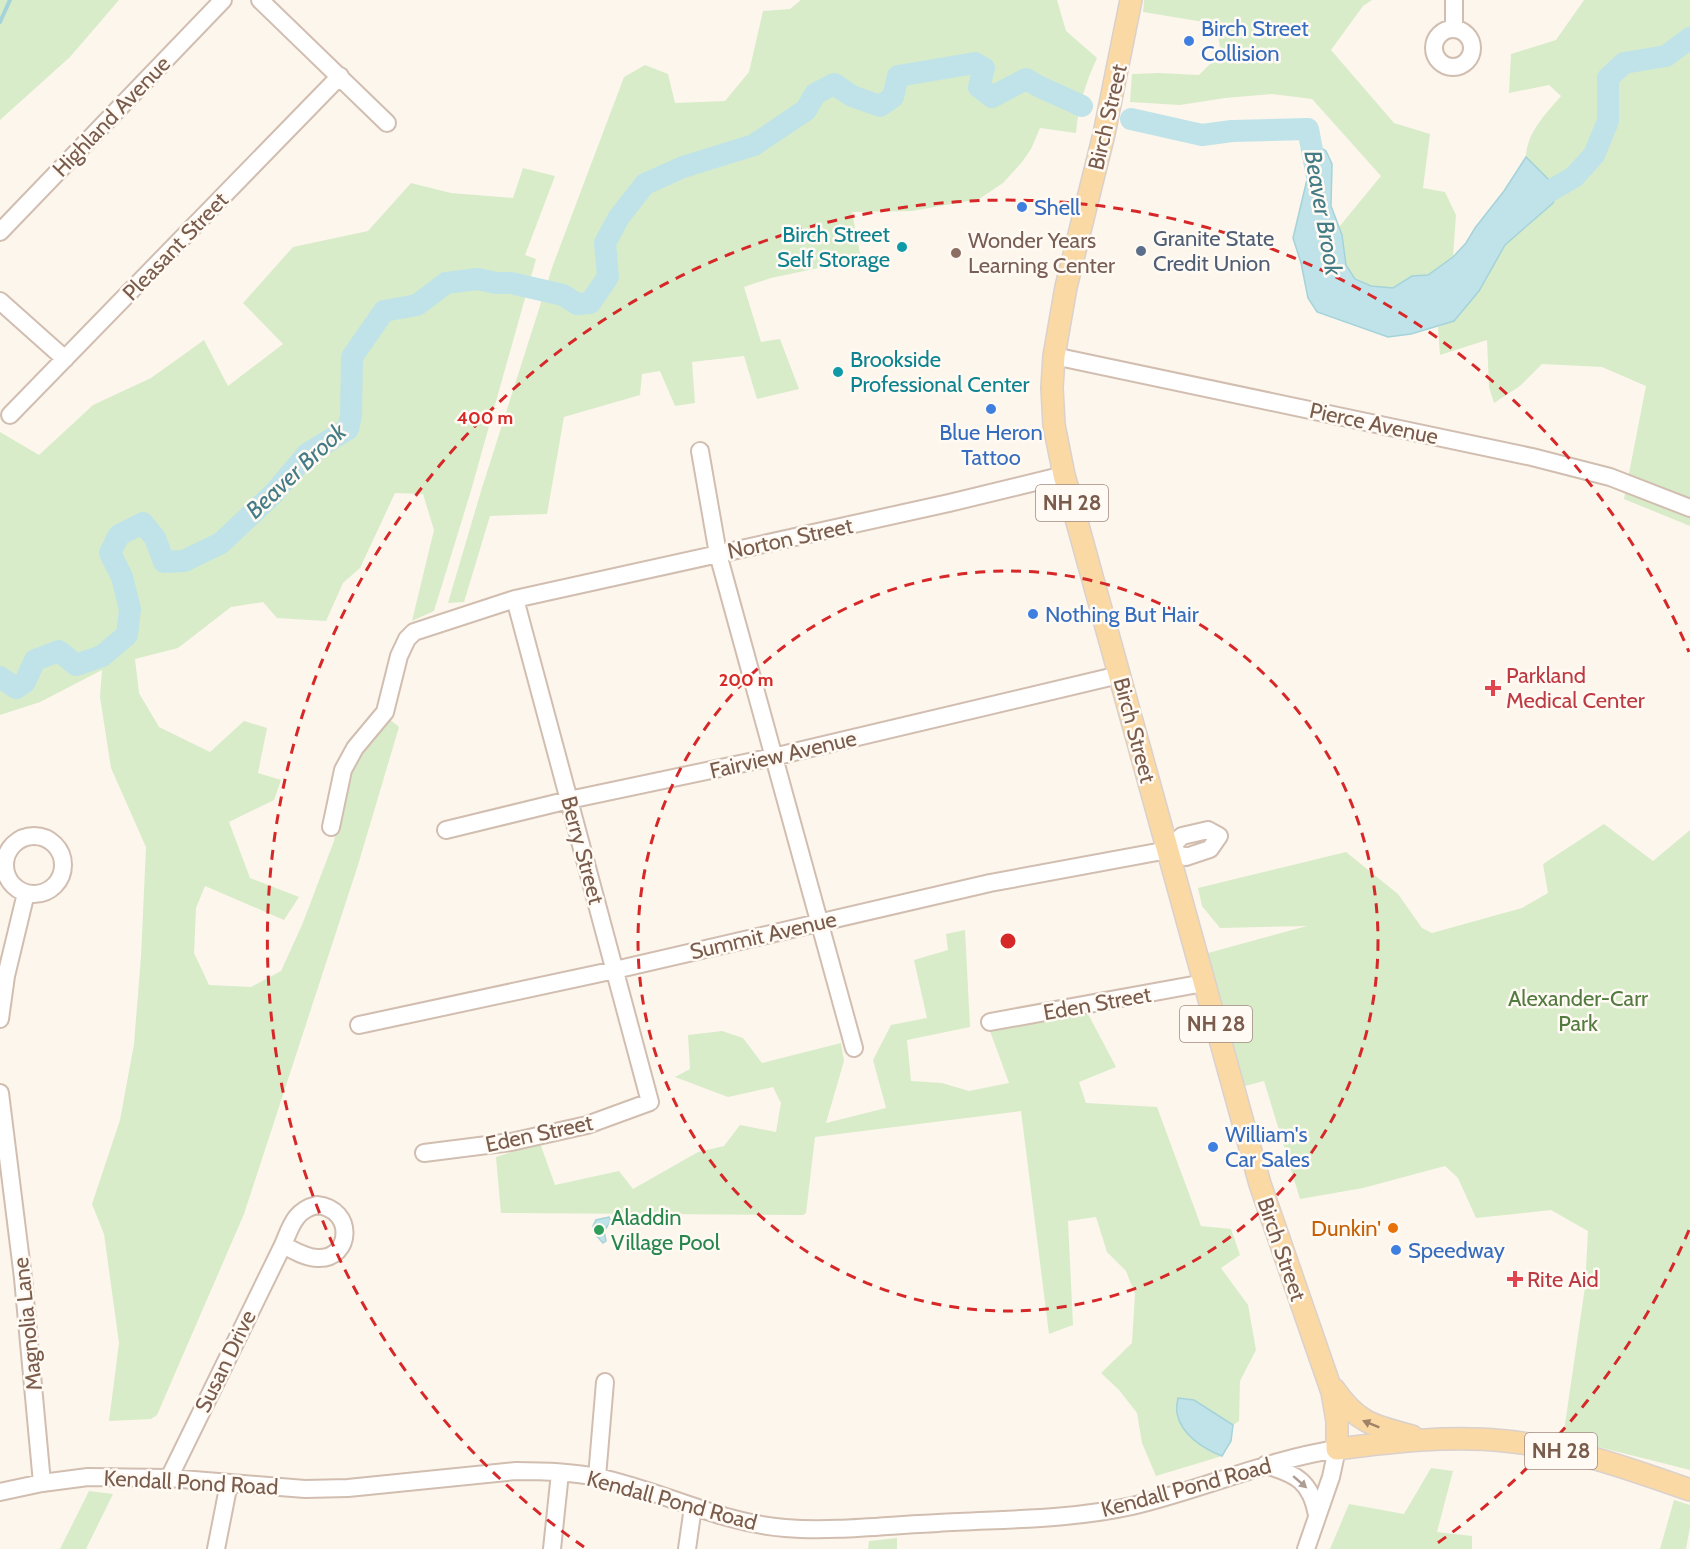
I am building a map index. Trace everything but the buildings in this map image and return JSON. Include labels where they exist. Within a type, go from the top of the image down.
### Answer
[{"type":"main road","name":"Birch Street","points":[[1131,0],[1104,134],[1066,287],[1054,356],[1052,388],[1054,425],[1064,476],[1260,1184],[1328,1380],[1335,1406],[1337,1449]]},
{"type":"main road","name":"NH 28","points":[[1328,1380],[1343,1403],[1361,1420],[1427,1440]]},
{"type":"main road","name":"NH 28","points":[[1337,1449],[1427,1440],[1504,1440],[1540,1445],[1637,1471],[1690,1490]]},
{"type":"street","name":"Highland Avenue","points":[[0,232],[223,0]]},
{"type":"street","points":[[260,0],[387,123]]},
{"type":"street","points":[[1454,0],[1454,29]]},
{"type":"street","name":"Pleasant Street","points":[[10,415],[340,76]]},
{"type":"street","points":[[0,301],[65,359]]},
{"type":"street","name":"Pierce Avenue","points":[[1054,356],[1532,457],[1610,477],[1690,508]]},
{"type":"street","points":[[700,451],[718,554],[854,1048]]},
{"type":"street","name":"Norton Street","points":[[331,826],[343,770],[355,748],[385,712],[399,656],[407,639],[414,632],[515,599],[1064,476]]},
{"type":"street","name":"Berry Street","points":[[515,599],[650,1102]]},
{"type":"street","name":"Fairview Avenue","points":[[446,830],[569,800],[773,757],[1119,675]]},
{"type":"street","name":"Summit Avenue","points":[[358,1025],[615,970],[1043,872],[1122,860],[1168,850]]},
{"type":"street","points":[[0,1019],[6,976],[26,893]]},
{"type":"street","name":"Eden Street","points":[[990,1022],[1204,983]]},
{"type":"street","name":"Magnolia Lane","points":[[0,1094],[23,1278],[42,1483]]},
{"type":"street","name":"Eden Street","points":[[424,1153],[511,1142],[587,1125],[650,1102]]},
{"type":"street","name":"Susan Drive","points":[[169,1478],[282,1245]]},
{"type":"street","points":[[597,1477],[605,1382]]},
{"type":"street","points":[[1306,1549],[1331,1477],[1337,1449]]},
{"type":"street","name":"Kendall Pond Road","points":[[0,1492],[42,1483],[88,1477],[169,1478],[304,1489],[348,1488],[516,1471],[597,1477],[756,1524],[786,1528],[888,1526],[1062,1516],[1133,1506],[1306,1454],[1337,1449]]},
{"type":"street","points":[[1265,1466],[1290,1474],[1305,1484],[1315,1501],[1317,1515]]},
{"type":"street","points":[[552,1549],[560,1473]]},
{"type":"street","points":[[216,1549],[229,1483]]},
{"type":"street","points":[[687,1549],[693,1507]]},
{"type":"green space","points":[[0,0],[119,0],[70,57],[0,120]]},
{"type":"green space","points":[[801,0],[1057,0],[1066,31],[1097,58],[1083,94],[1076,133],[1040,128],[1031,149],[1022,162],[1003,183],[979,199],[912,211],[852,212],[861,259],[771,278],[744,287],[761,342],[780,339],[799,389],[757,399],[744,356],[692,362],[695,403],[675,406],[660,371],[642,374],[640,395],[564,417],[547,514],[490,516],[464,602],[448,603],[553,265],[624,77],[645,65],[668,74],[675,103],[725,101],[749,72],[763,11],[790,9]]},
{"type":"green space","points":[[1144,0],[1372,0],[1363,6],[1331,50],[1394,123],[1430,134],[1423,188],[1445,192],[1456,215],[1453,257],[1428,275],[1412,276],[1393,288],[1371,286],[1355,278],[1346,265],[1339,227],[1381,176],[1312,99],[1272,94],[1180,105],[1130,102],[1132,74],[1199,75],[1221,53],[1216,24],[1143,12]]},
{"type":"green space","points":[[1584,0],[1690,0],[1690,526],[1624,499],[1646,386],[1602,367],[1542,364],[1520,386],[1494,403],[1489,387],[1487,340],[1440,355],[1438,327],[1454,321],[1479,291],[1505,245],[1553,203],[1559,190],[1526,157],[1533,132],[1561,96],[1549,85],[1509,93],[1511,54],[1556,40]]},
{"type":"green space","points":[[523,168],[555,176],[525,255],[536,259],[470,494],[434,611],[412,621],[434,530],[423,494],[395,493],[360,568],[343,583],[326,621],[277,618],[263,602],[231,607],[178,648],[135,659],[139,693],[159,727],[210,752],[244,721],[267,728],[258,773],[281,780],[274,800],[229,822],[250,878],[299,897],[284,920],[205,886],[196,908],[194,953],[209,985],[251,987],[281,971],[302,925],[334,841],[349,768],[389,719],[399,727],[358,865],[244,1214],[157,1415],[151,1419],[109,1421],[119,1343],[104,1234],[92,1204],[120,1120],[134,1044],[146,847],[111,768],[100,697],[102,670],[40,702],[0,715],[0,432],[39,455],[93,405],[151,378],[204,340],[228,386],[283,344],[243,303],[293,247],[368,231],[411,183],[451,193],[513,198]]},
{"type":"green space","name":"Alexander-Carr Park","points":[[1604,824],[1653,861],[1690,830],[1690,1470],[1563,1438],[1585,1287],[1588,1231],[1551,1210],[1476,1218],[1458,1178],[1445,1166],[1363,1188],[1300,1199],[1264,1081],[1245,1086],[1208,953],[1307,926],[1220,928],[1202,906],[1198,888],[1346,852],[1398,894],[1422,928],[1432,933],[1522,908],[1548,893],[1543,864]]},
{"type":"green space","points":[[965,930],[970,1027],[907,1040],[911,1081],[942,1083],[969,1091],[1009,1083],[990,1031],[1087,1012],[1116,1067],[1079,1082],[1086,1103],[1157,1107],[1201,1226],[1231,1229],[1240,1255],[1221,1268],[1248,1305],[1256,1350],[1240,1381],[1239,1421],[1233,1425],[1194,1400],[1205,1449],[1222,1456],[1156,1476],[1142,1443],[1137,1413],[1119,1390],[1101,1373],[1132,1343],[1135,1294],[1126,1271],[1107,1252],[1096,1217],[1068,1221],[1073,1325],[1049,1334],[1021,1111],[815,1137],[806,1213],[803,1215],[501,1213],[496,1157],[540,1143],[555,1185],[619,1171],[633,1189],[698,1152],[724,1146],[740,1125],[776,1132],[781,1103],[773,1087],[728,1097],[675,1077],[690,1069],[688,1035],[722,1031],[743,1038],[762,1063],[841,1043],[844,1061],[826,1123],[886,1108],[873,1060],[891,1025],[927,1018],[914,960],[948,950],[946,934]]},
{"type":"green space","points":[[1431,1468],[1453,1471],[1437,1532],[1472,1536],[1472,1549],[1330,1549],[1349,1504],[1404,1514]]},
{"type":"green space","points":[[89,1491],[113,1494],[86,1549],[60,1549]]},
{"type":"green space","points":[[1674,1500],[1690,1505],[1690,1527],[1686,1549],[1660,1549]]},
{"type":"green space","points":[[897,1538],[897,1549],[868,1549],[869,1541]]},
{"type":"water","points":[[1317,145],[1326,151],[1332,164],[1331,206],[1342,235],[1346,265],[1355,279],[1371,286],[1393,288],[1412,276],[1428,275],[1453,257],[1504,191],[1526,157],[1559,190],[1553,203],[1505,245],[1479,291],[1454,321],[1411,334],[1388,337],[1317,312],[1308,298],[1293,238],[1310,167],[1308,147]]},
{"type":"water","name":"Aladdin Village Pool","points":[[609,1217],[611,1221],[604,1231],[606,1241],[603,1243],[596,1235],[593,1226],[596,1220]]},
{"type":"water","points":[[1178,1398],[1194,1400],[1233,1425],[1231,1441],[1222,1456],[1194,1440],[1183,1428],[1177,1411]]},
{"type":"waterway","points":[[0,22],[10,0]]},
{"type":"waterway","name":"Beaver Brook","points":[[1531,202],[1574,177],[1594,155],[1608,121],[1608,78],[1624,63],[1666,56],[1690,38]]},
{"type":"waterway","name":"Beaver Brook","points":[[0,677],[16,688],[25,682],[35,660],[59,651],[76,665],[102,656],[127,635],[130,609],[122,577],[110,553],[119,535],[143,523],[155,538],[164,562],[184,561],[221,543],[274,493],[307,454],[348,429],[351,415],[352,357],[384,311],[417,305],[446,283],[478,279],[496,283],[511,283],[563,295],[577,304],[590,303],[608,277],[605,243],[619,217],[645,184],[683,167],[754,145],[806,110],[815,94],[834,84],[852,96],[880,106],[893,97],[898,76],[975,63],[984,68],[979,87],[992,97],[1026,79],[1082,106]]},
{"type":"waterway","name":"Beaver Brook","points":[[1131,119],[1202,135],[1232,131],[1308,129],[1317,176]]},
{"type":"place","name":"Birch Street Collision","points":[[1189,41]]},
{"type":"place","name":"Shell","points":[[1022,207]]},
{"type":"place","name":"Birch Street Self Storage","points":[[902,247]]},
{"type":"place","name":"Granite State Credit Union","points":[[1141,251]]},
{"type":"place","name":"Wonder Years Learning Center","points":[[956,253]]},
{"type":"place","name":"Brookside Professional Center","points":[[838,372]]},
{"type":"place","name":"Blue Heron Tattoo","points":[[991,409]]},
{"type":"place","name":"Nothing But Hair","points":[[1033,614]]},
{"type":"place","name":"Parkland Medical Center","points":[[1493,688]]},
{"type":"place","name":"William's Car Sales","points":[[1213,1147]]},
{"type":"place","name":"Dunkin'","points":[[1393,1228]]},
{"type":"place","name":"Aladdin Village Pool","points":[[599,1230]]},
{"type":"place","name":"Speedway","points":[[1396,1250]]},
{"type":"place","name":"Rite Aid","points":[[1515,1279]]}]
